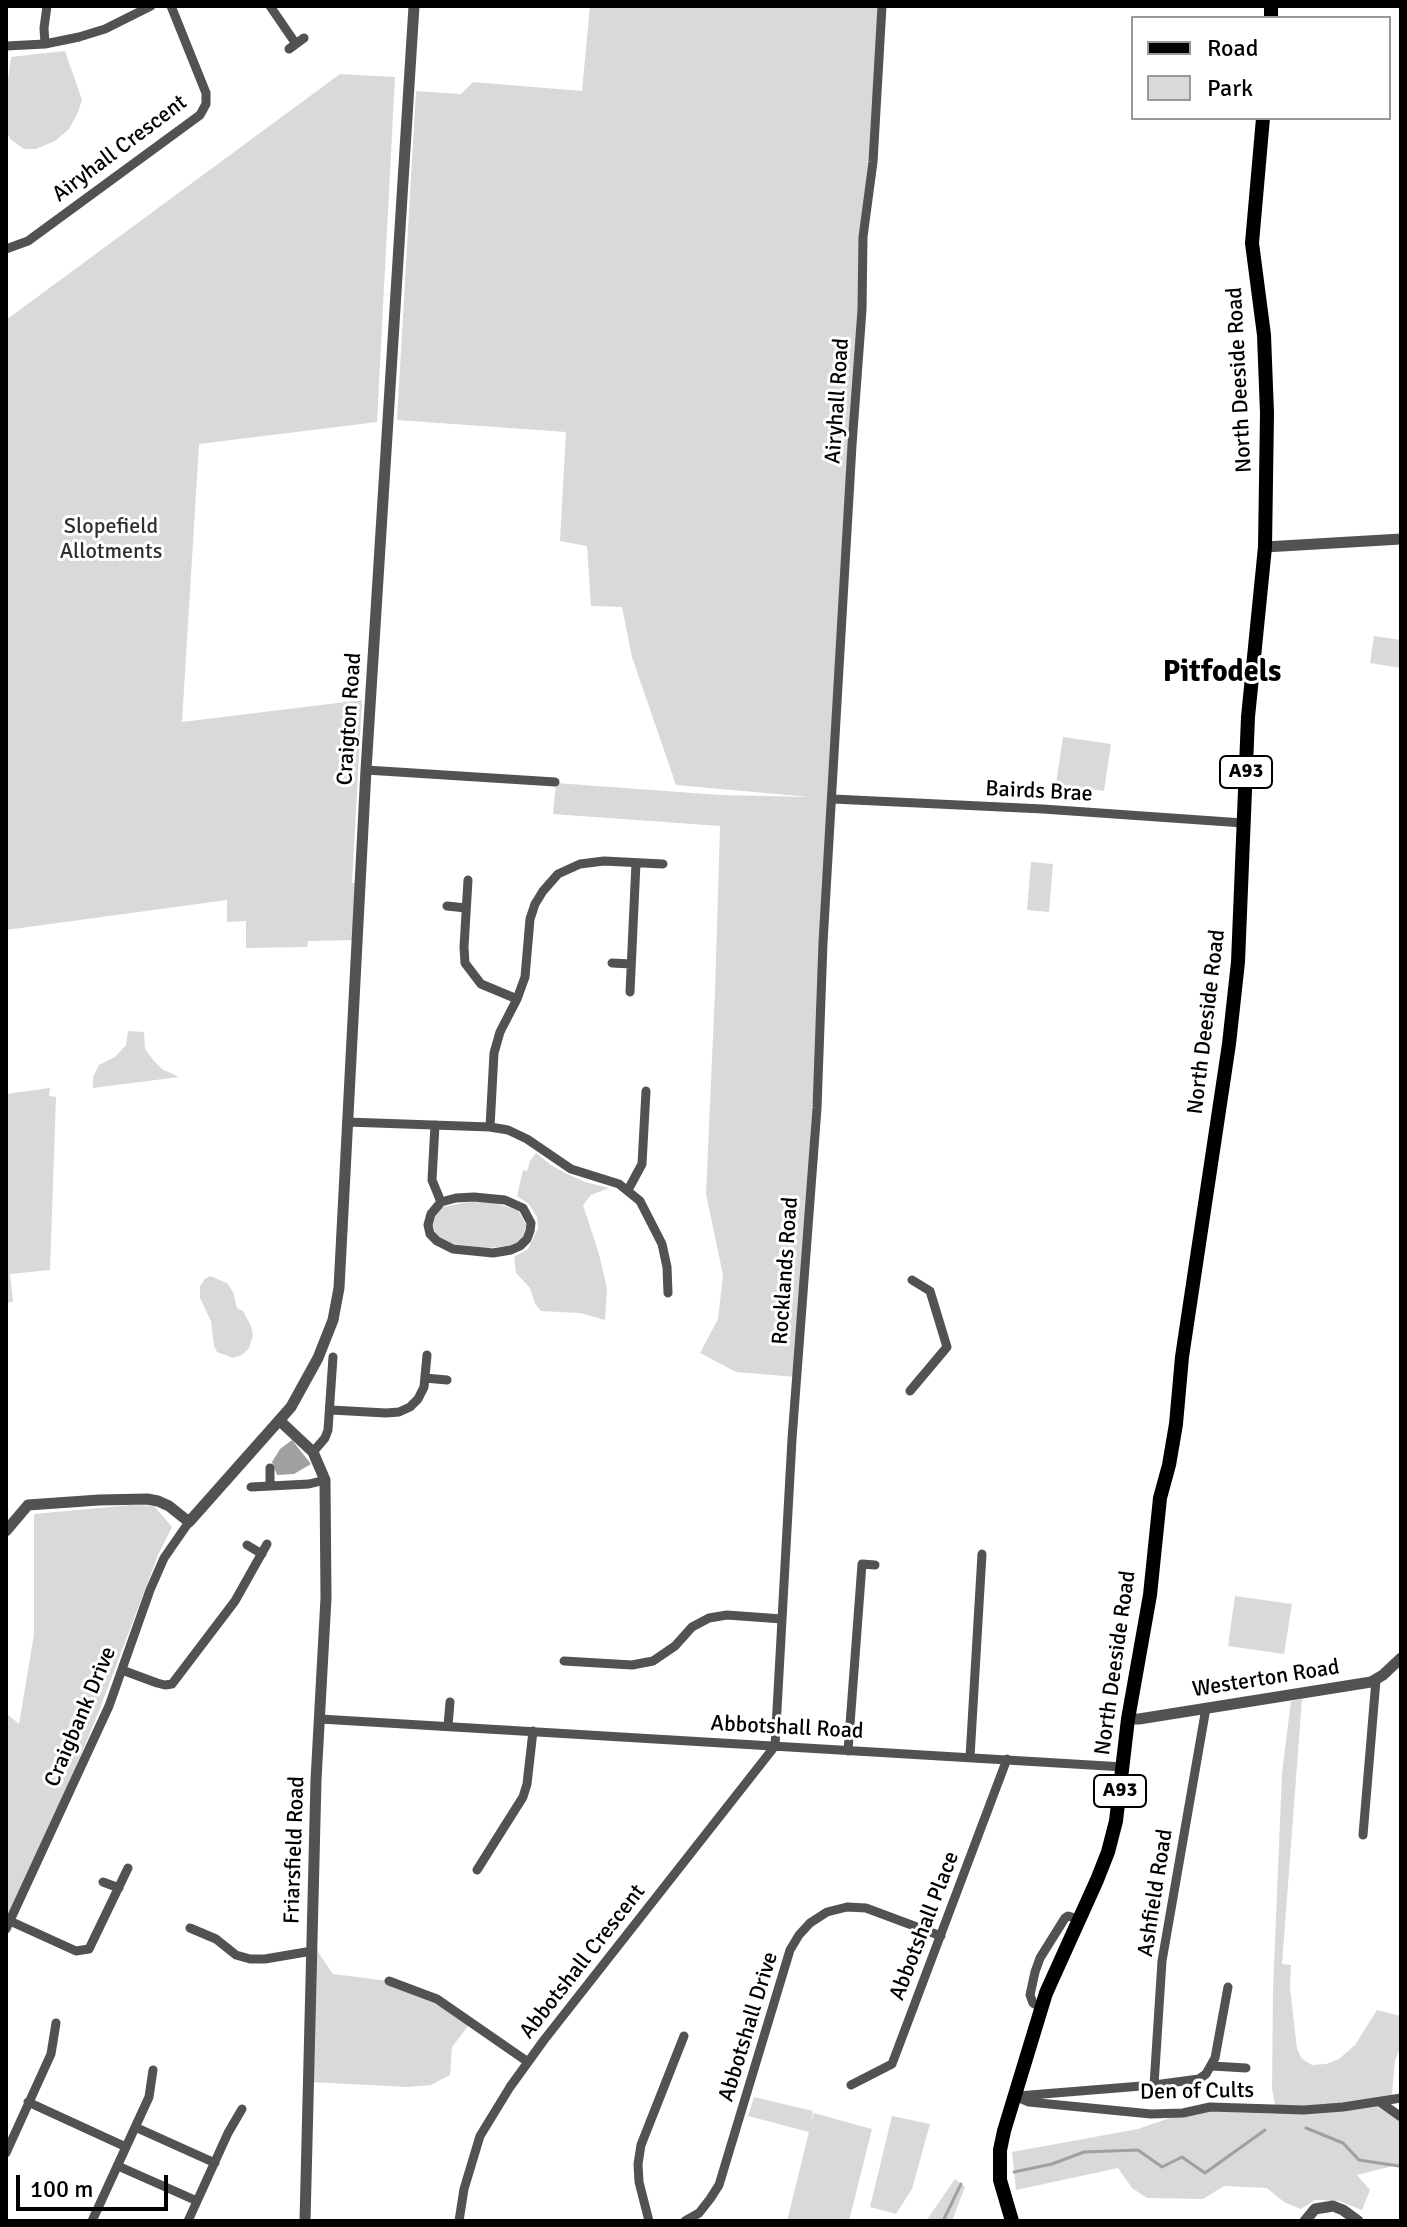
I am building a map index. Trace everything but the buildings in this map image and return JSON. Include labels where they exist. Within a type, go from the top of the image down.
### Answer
[{"type":"main road","name":"North Deeside Road","points":[[1012,2221],[1003,2193],[999,2164],[1004,2131],[1046,1993],[1108,1852],[1116,1821],[1128,1719],[1150,1595],[1160,1498],[1176,1424],[1182,1357],[1229,1044],[1239,946],[1248,717],[1265,547],[1267,397],[1264,335],[1252,243],[1263,120]]},
{"type":"street","points":[[45,44],[47,6]]},
{"type":"street","points":[[6,46],[45,44],[79,37],[105,29],[151,6]]},
{"type":"street","name":"Airyhall Crescent","points":[[6,249],[28,241],[200,115],[206,104],[206,93],[171,6]]},
{"type":"street","points":[[270,6],[296,44]]},
{"type":"street","name":"Craigton Road","points":[[189,1522],[280,1421],[299,1393],[318,1358],[337,1302],[366,770],[414,6]]},
{"type":"street","name":"Airyhall Road","points":[[833,799],[862,310],[863,237],[873,162],[882,6]]},
{"type":"street","points":[[1265,547],[1401,539]]},
{"type":"street","points":[[366,770],[555,782]]},
{"type":"street","name":"Bairds Brae","points":[[833,799],[1243,823]]},
{"type":"street","name":"Rocklands Road","points":[[775,1746],[792,1439],[817,1108],[823,943],[833,799]]},
{"type":"street","points":[[490,1127],[494,1053],[525,977],[530,919],[543,891],[558,874],[580,864],[604,861],[663,864]]},
{"type":"street","points":[[630,992],[636,863]]},
{"type":"street","points":[[468,880],[465,963],[481,984],[517,999]]},
{"type":"street","points":[[447,906],[466,908]]},
{"type":"street","points":[[612,963],[631,964]]},
{"type":"street","points":[[628,1190],[642,1164],[646,1091]]},
{"type":"street","points":[[347,1122],[508,1130],[571,1169],[610,1180],[628,1190],[648,1213],[662,1244],[668,1293]]},
{"type":"street","points":[[435,1125],[432,1180],[441,1202]]},
{"type":"street","points":[[474,1197],[505,1200],[523,1208],[531,1223],[527,1239],[511,1250],[493,1253],[453,1249],[430,1234],[428,1225],[431,1214],[441,1202],[474,1197]]},
{"type":"street","points":[[910,1391],[947,1347],[930,1291],[912,1280]]},
{"type":"street","points":[[331,1410],[386,1413],[410,1407],[424,1387],[427,1355]]},
{"type":"street","points":[[313,1452],[328,1430],[333,1357]]},
{"type":"street","points":[[425,1378],[447,1380]]},
{"type":"street","points":[[251,1487],[309,1484],[325,1480],[313,1452],[280,1421]]},
{"type":"street","points":[[270,1468],[270,1486]]},
{"type":"street","name":"Friarsfield Road","points":[[305,2221],[316,1789],[326,1598],[325,1480]]},
{"type":"street","points":[[6,1531],[28,1505],[99,1500],[158,1501],[189,1522]]},
{"type":"street","name":"Craigbank Drive","points":[[8,1925],[109,1706],[164,1558],[189,1522]]},
{"type":"street","points":[[122,1670],[157,1683],[172,1684],[228,1611],[267,1544]]},
{"type":"street","points":[[247,1545],[262,1554]]},
{"type":"street","points":[[970,1757],[982,1554]]},
{"type":"street","points":[[848,1751],[862,1564],[875,1565]]},
{"type":"street","points":[[564,1661],[632,1665],[653,1661],[675,1646],[692,1627],[709,1618],[727,1615],[782,1619]]},
{"type":"street","points":[[1363,1835],[1376,1680],[1401,1658]]},
{"type":"street","name":"Westerton Road","points":[[1128,1719],[1376,1680]]},
{"type":"street","points":[[448,1726],[450,1702]]},
{"type":"street","name":"Ashfield Road","points":[[1154,2085],[1162,1961],[1206,1708]]},
{"type":"street","name":"Abbotshall Road","points":[[320,1719],[1124,1767]]},
{"type":"street","points":[[477,1870],[523,1797],[533,1731]]},
{"type":"street","name":"Abbotshall Crescent","points":[[459,2221],[464,2189],[480,2136],[528,2062],[775,1746]]},
{"type":"street","name":"Abbotshall Place","points":[[851,2085],[892,2064],[1007,1759]]},
{"type":"street","points":[[8,1925],[83,1952],[94,1942],[128,1868]]},
{"type":"street","points":[[103,1882],[119,1888]]},
{"type":"street","name":"Abbotshall Drive","points":[[685,2221],[699,2213],[719,2185],[790,1950],[799,1935],[827,1912],[847,1907],[866,1908],[941,1936]]},
{"type":"street","points":[[190,1928],[216,1939],[236,1955],[250,1959],[312,1951]]},
{"type":"street","points":[[389,1981],[437,1999],[528,2062]]},
{"type":"street","points":[[1015,2096],[1199,2079],[1206,2074],[1215,2058],[1228,1987]]},
{"type":"street","points":[[6,2153],[51,2054],[56,2023]]},
{"type":"street","points":[[649,2221],[639,2182],[641,2145],[684,2036]]},
{"type":"street","points":[[1212,2066],[1246,2068]]},
{"type":"street","points":[[92,2221],[149,2097],[153,2070]]},
{"type":"street","name":"Den of Cults","points":[[1015,2096],[1029,2102],[1151,2114],[1183,2113],[1210,2107],[1304,2110],[1401,2098]]},
{"type":"street","points":[[28,2102],[126,2147]]},
{"type":"street","points":[[1380,2102],[1401,2117]]},
{"type":"street","points":[[188,2221],[242,2109]]},
{"type":"street","points":[[135,2127],[215,2163]]},
{"type":"street","points":[[118,2166],[197,2201]]},
{"type":"street","points":[[1305,2221],[1315,2209],[1333,2206],[1358,2221]]},
{"type":"green space","points":[[590,6],[879,6],[796,1377],[736,1372],[700,1353],[718,1319],[723,1275],[706,1194],[720,826],[553,814],[556,783],[720,795],[810,797],[676,785],[632,657],[622,607],[591,606],[587,546],[560,541],[566,432],[397,420],[416,91],[461,94],[473,82],[582,91]]},
{"type":"green space","points":[[65,51],[82,100],[78,112],[69,129],[55,141],[36,149],[24,149],[10,139],[6,129],[11,57]]},
{"type":"green space","name":"Slopefield Allotments","points":[[340,74],[395,77],[377,422],[199,444],[182,722],[362,700],[352,883],[361,883],[358,940],[308,941],[307,947],[246,948],[246,921],[227,922],[227,900],[6,930],[6,320]]},
{"type":"green space","points":[[1374,636],[1401,640],[1401,668],[1370,663]]},
{"type":"green space","points":[[1063,737],[1111,744],[1104,791],[1056,784]]},
{"type":"green space","points":[[1031,862],[1053,864],[1049,912],[1027,910]]},
{"type":"green space","points":[[128,1031],[144,1032],[145,1049],[154,1061],[162,1069],[179,1077],[93,1088],[93,1077],[99,1065],[115,1057],[126,1045]]},
{"type":"green space","points":[[50,1088],[49,1096],[56,1097],[50,1270],[10,1274],[13,1302],[6,1303],[6,1094]]},
{"type":"green space","points":[[536,1153],[567,1174],[609,1188],[591,1195],[583,1205],[607,1288],[605,1320],[580,1313],[541,1311],[530,1288],[516,1273],[514,1257],[528,1249],[538,1228],[537,1217],[529,1204],[517,1196],[523,1170],[527,1171]]},
{"type":"green space","points":[[490,1202],[518,1210],[526,1225],[524,1234],[510,1246],[486,1248],[447,1243],[435,1233],[433,1224],[436,1214],[442,1207]]},
{"type":"green space","points":[[210,1276],[227,1283],[237,1308],[243,1311],[251,1326],[253,1335],[249,1348],[242,1355],[233,1358],[217,1352],[214,1346],[211,1321],[200,1298],[200,1286]]},
{"type":"green space","points":[[131,1505],[154,1506],[172,1527],[158,1555],[40,1854],[6,1929],[6,1713],[19,1724],[34,1634],[34,1514]]},
{"type":"green space","points":[[1235,1596],[1292,1604],[1284,1654],[1228,1646]]},
{"type":"green space","points":[[1302,1699],[1282,1964],[1291,1965],[1290,1988],[1297,2049],[1302,2059],[1312,2065],[1326,2064],[1339,2059],[1355,2045],[1377,2010],[1401,2016],[1401,2046],[1395,2060],[1391,2105],[1395,2118],[1401,2122],[1401,2164],[1357,2175],[1370,2190],[1362,2210],[1339,2201],[1315,2200],[1301,2209],[1284,2202],[1267,2188],[1224,2186],[1203,2199],[1147,2198],[1132,2188],[1118,2168],[1016,2190],[1012,2152],[1138,2129],[1170,2118],[1212,2111],[1277,2114],[1272,2089],[1273,1991],[1282,1773],[1291,1701]]},
{"type":"green space","points":[[314,1946],[333,1974],[389,1981],[414,1989],[471,2022],[452,2047],[450,2075],[431,2085],[408,2087],[309,2082]]},
{"type":"green space","points":[[754,2097],[813,2111],[811,2122],[814,2113],[872,2129],[849,2221],[787,2221],[809,2132],[748,2116]]},
{"type":"green space","points":[[892,2116],[930,2124],[912,2189],[896,2214],[870,2207]]},
{"type":"green space","points":[[955,2179],[965,2187],[952,2221],[926,2221]]},
{"type":"shaded area","points":[[292,1440],[311,1464],[294,1474],[277,1475],[272,1462],[280,1449]]},
{"type":"waterway","points":[[1306,2128],[1343,2143],[1359,2160],[1401,2164]]},
{"type":"waterway","points":[[1014,2172],[1052,2164],[1084,2152],[1138,2150],[1162,2167],[1182,2157],[1205,2173],[1265,2130]]},
{"type":"waterway","points":[[943,2221],[961,2184]]},
{"type":"district","name":"Pitfodels","points":[[1222,673]]}]
